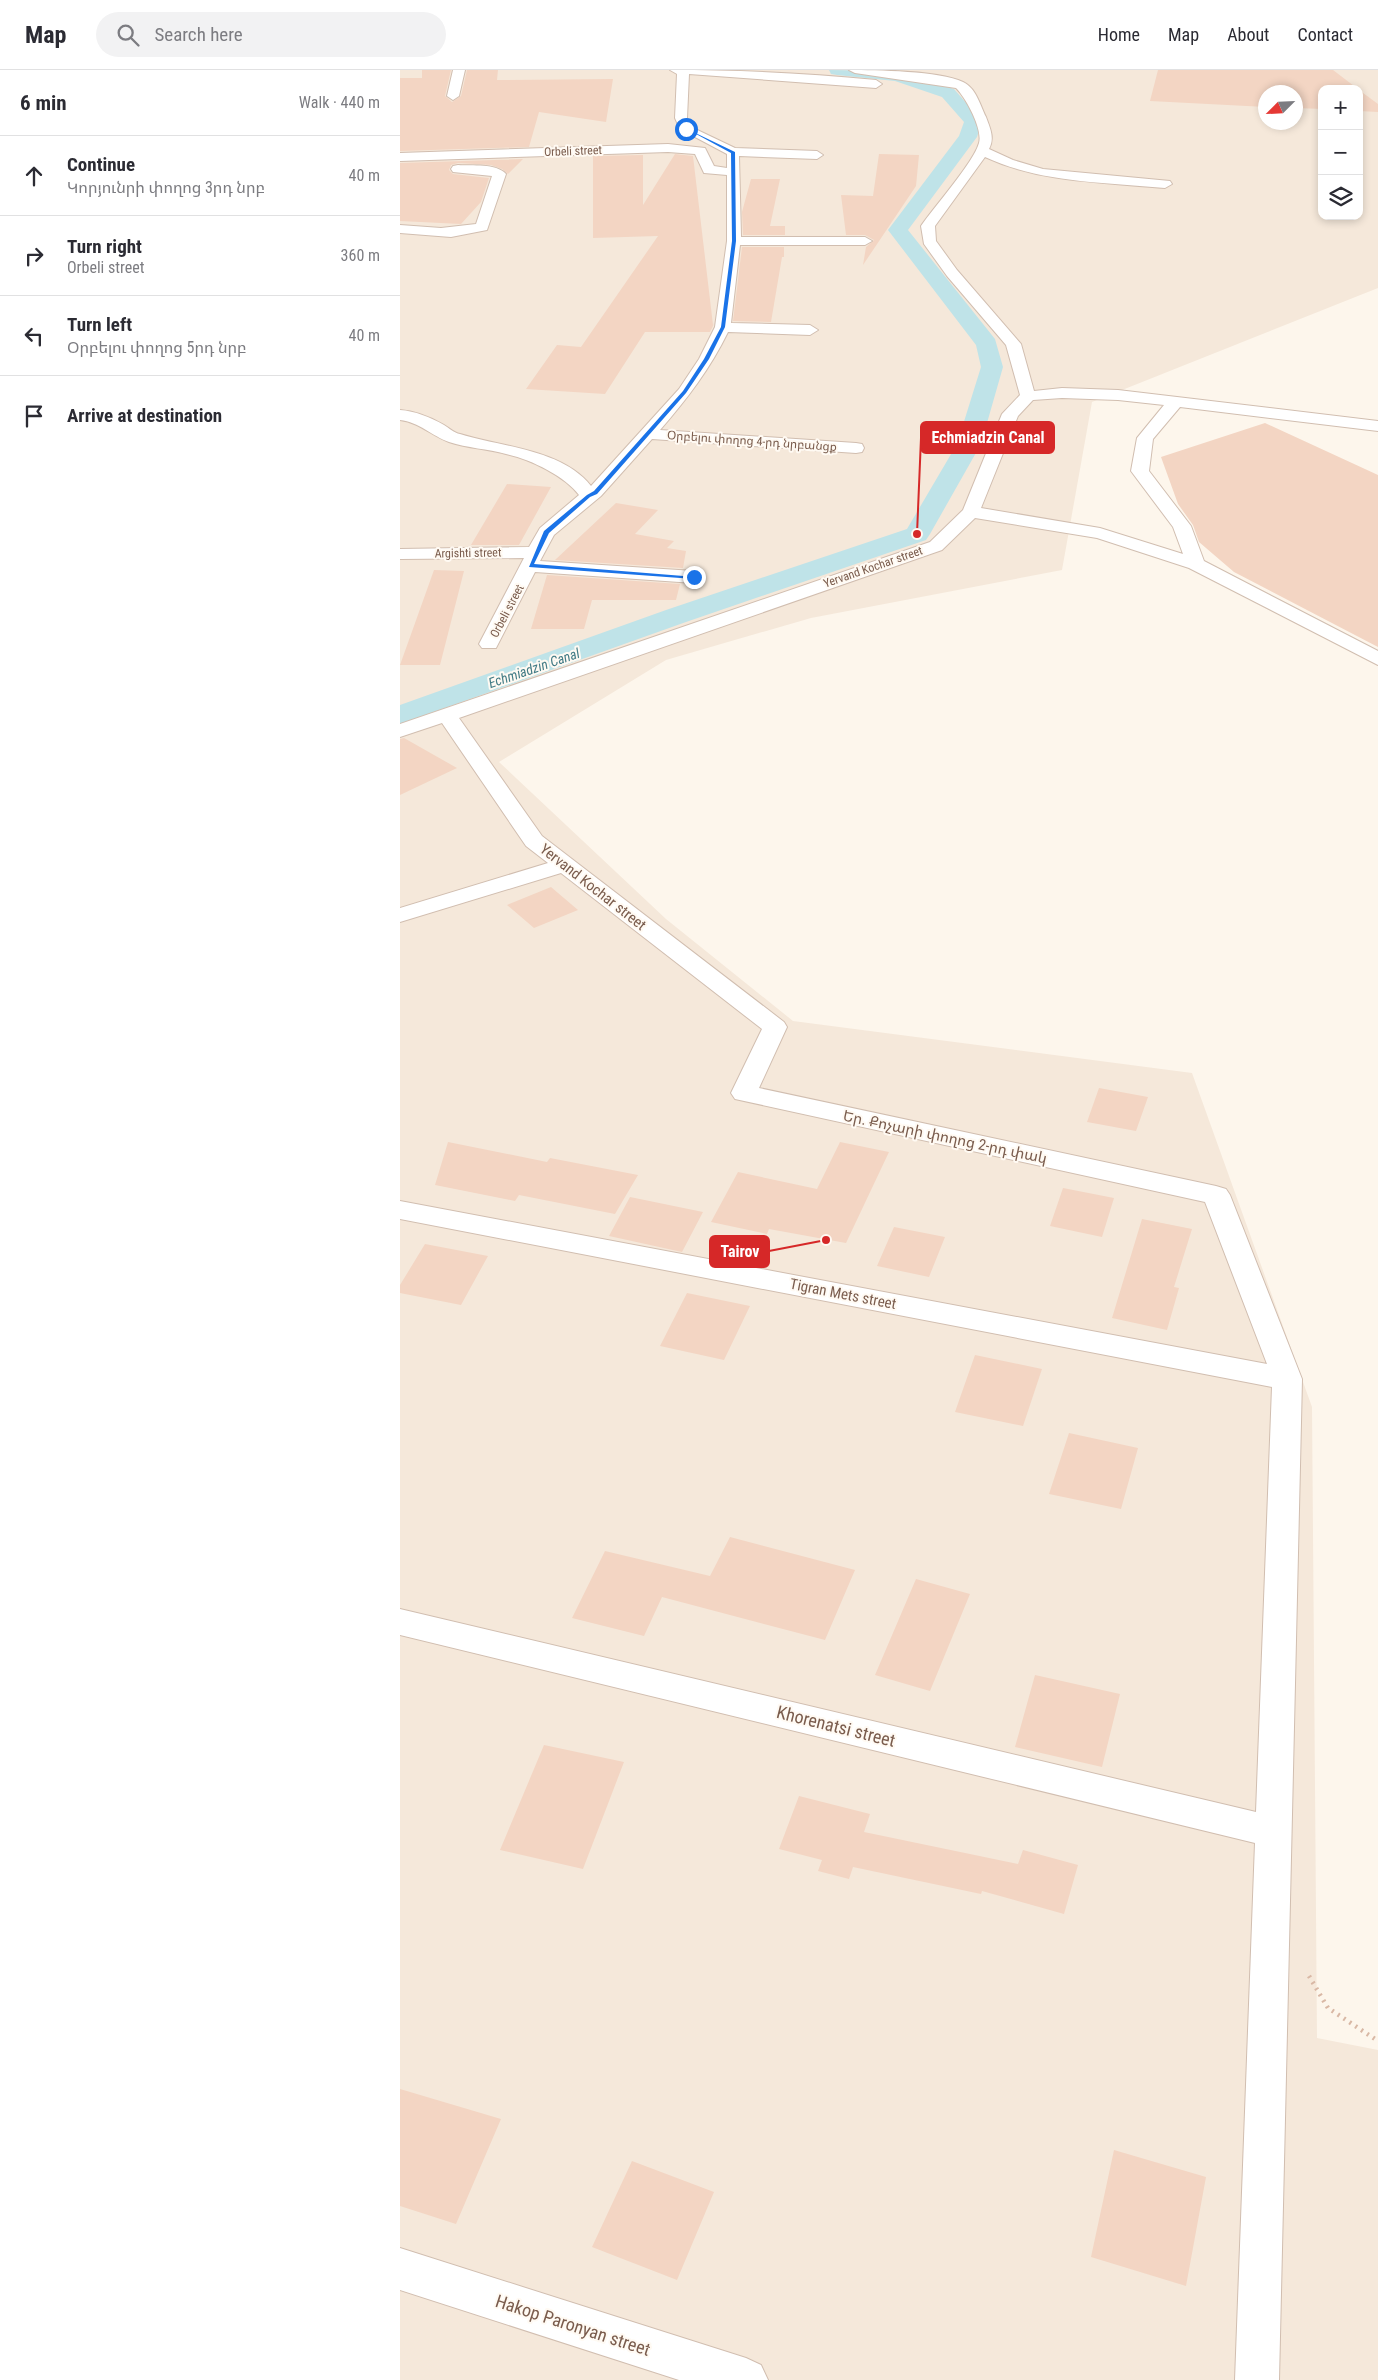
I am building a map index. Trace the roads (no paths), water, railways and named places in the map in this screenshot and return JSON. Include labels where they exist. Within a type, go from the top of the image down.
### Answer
[{"type":"street","points":[[454,96],[459,70]]},
{"type":"street","points":[[855,70],[918,77],[960,85],[970,95],[985,130],[986,143],[944,207],[928,226],[929,241],[952,273],[1013,344],[1028,396],[1062,393],[1118,395],[1378,426]]},
{"type":"street","points":[[817,155],[733,152],[686,129],[681,118],[679,71],[827,79],[876,84]]},
{"type":"street","name":"Orbeli street","points":[[400,156],[668,148],[700,151],[710,170],[734,172]]},
{"type":"street","points":[[982,151],[1008,163],[1042,173],[1165,184]]},
{"type":"street","name":"Orbeli street","points":[[489,644],[534,559],[546,532],[588,496],[596,492],[685,392],[707,359],[723,327],[734,241],[733,152]]},
{"type":"street","points":[[400,163],[439,170],[478,169],[498,174],[482,227],[469,231],[444,233],[400,230]]},
{"type":"street","points":[[734,241],[865,241]]},
{"type":"street","points":[[723,327],[810,330]]},
{"type":"street","name":"Yervand Kochar street","points":[[400,731],[936,546],[971,512],[1010,414],[1028,396]]},
{"type":"street","points":[[1176,402],[1145,438],[1140,471],[1182,526],[1196,564]]},
{"type":"street","points":[[400,415],[411,416],[436,427],[453,438],[513,450],[560,470],[580,484],[588,496]]},
{"type":"street","name":"Օրբելու փողոց 4-րդ նրբանցք","points":[[648,434],[856,448]]},
{"type":"street","points":[[971,512],[1100,533],[1196,564],[1378,659]]},
{"type":"street","name":"Argishti street","points":[[400,554],[534,559],[694,577]]},
{"type":"street","name":"Yervand Kochar street","points":[[446,714],[534,841],[774,1027]]},
{"type":"street","points":[[400,914],[564,865]]},
{"type":"street","name":"Եր. Քոչարի փողոց 2-րդ փակ","points":[[774,1027],[744,1093],[1216,1195],[1287,1379]]},
{"type":"street","name":"Tigran Mets street","points":[[400,1210],[1287,1379]]},
{"type":"street","points":[[1257,2380],[1287,1379]]},
{"type":"street","name":"Khorenatsi street","points":[[400,1622],[1272,1831]]},
{"type":"street","name":"Hakop Paronyan street","points":[[400,2269],[746,2380]]},
{"type":"waterway","name":"Echmiadzin Canal","points":[[400,715],[676,616],[917,534],[969,444],[992,367],[987,344],[898,230],[968,137],[973,121],[948,93],[897,76],[837,70]]},
{"type":"place","name":"Echmiadzin Canal","points":[[917,534]]},
{"type":"place","name":"Tairov","points":[[826,1240]]}]
